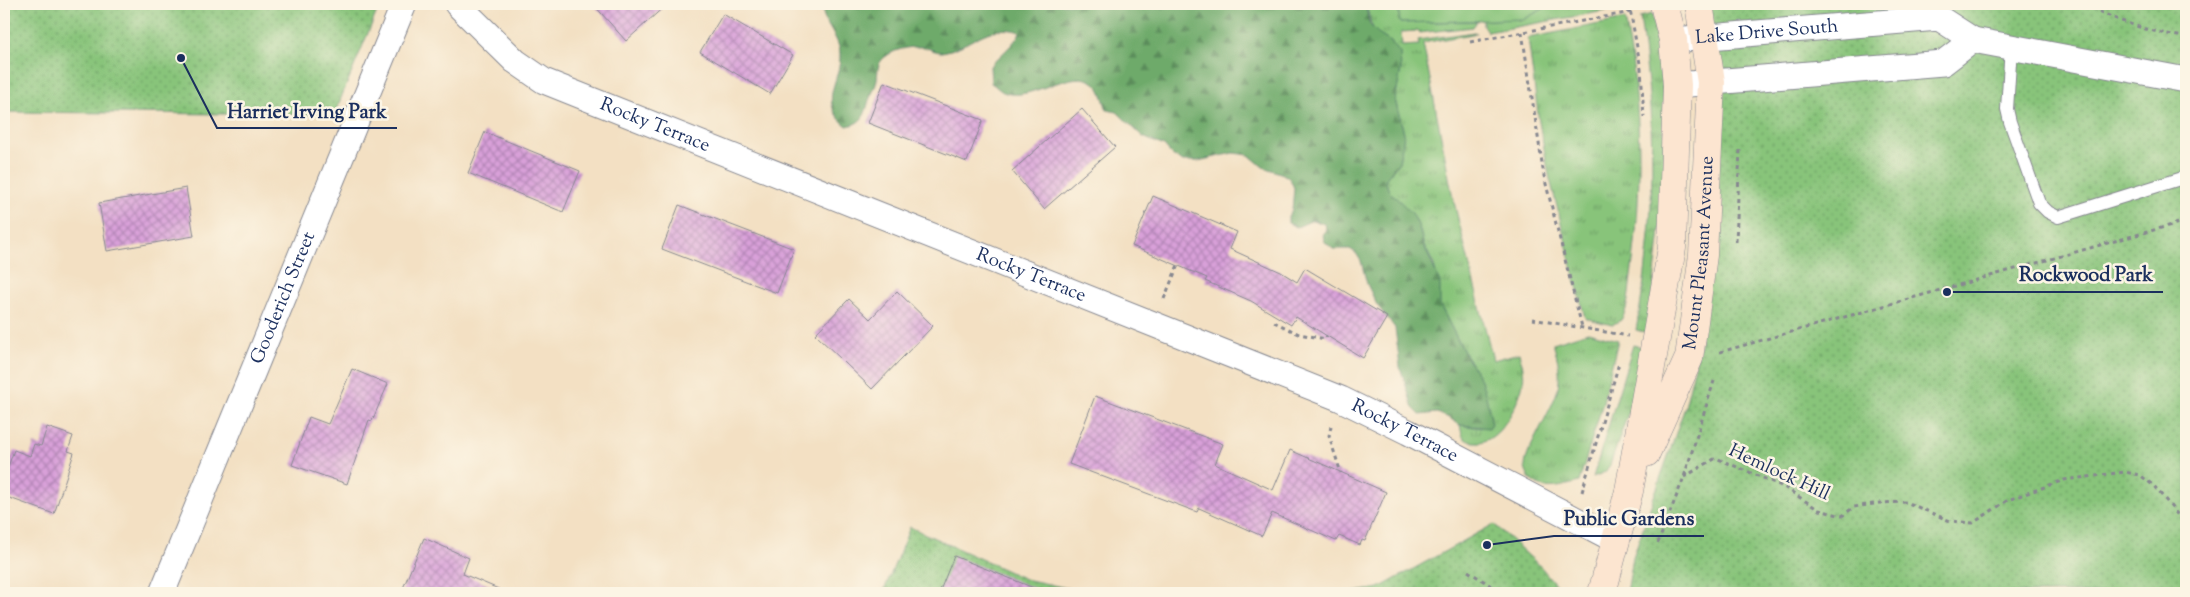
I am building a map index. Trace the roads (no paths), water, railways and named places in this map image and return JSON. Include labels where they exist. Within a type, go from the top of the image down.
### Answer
[{"type":"street","name":"Gooderich Street","points":[[162,593],[404,4]]},
{"type":"street","name":"Rocky Terrace","points":[[456,4],[515,61],[544,81],[1340,399],[1408,432],[1615,540]]},
{"type":"street","name":"Mount Pleasant Avenue","points":[[1602,593],[1629,491],[1672,248],[1677,85],[1673,40],[1664,4]]},
{"type":"street","name":"Mount Pleasant Avenue","points":[[1629,491],[1689,358],[1703,255],[1711,82],[1699,4]]},
{"type":"street","name":"Lake Drive South","points":[[1673,40],[1939,18],[1973,40],[2186,80]]},
{"type":"street","points":[[1677,85],[1943,63],[1973,40]]},
{"type":"lane","points":[[2011,47],[2007,109],[2039,203],[2048,212],[2058,217],[2186,176]]},
{"type":"place","name":"Harriet Irving Park","points":[[181,58]]},
{"type":"place","name":"Rockwood Park","points":[[1947,292]]},
{"type":"place","name":"Public Gardens","points":[[1487,545]]}]
